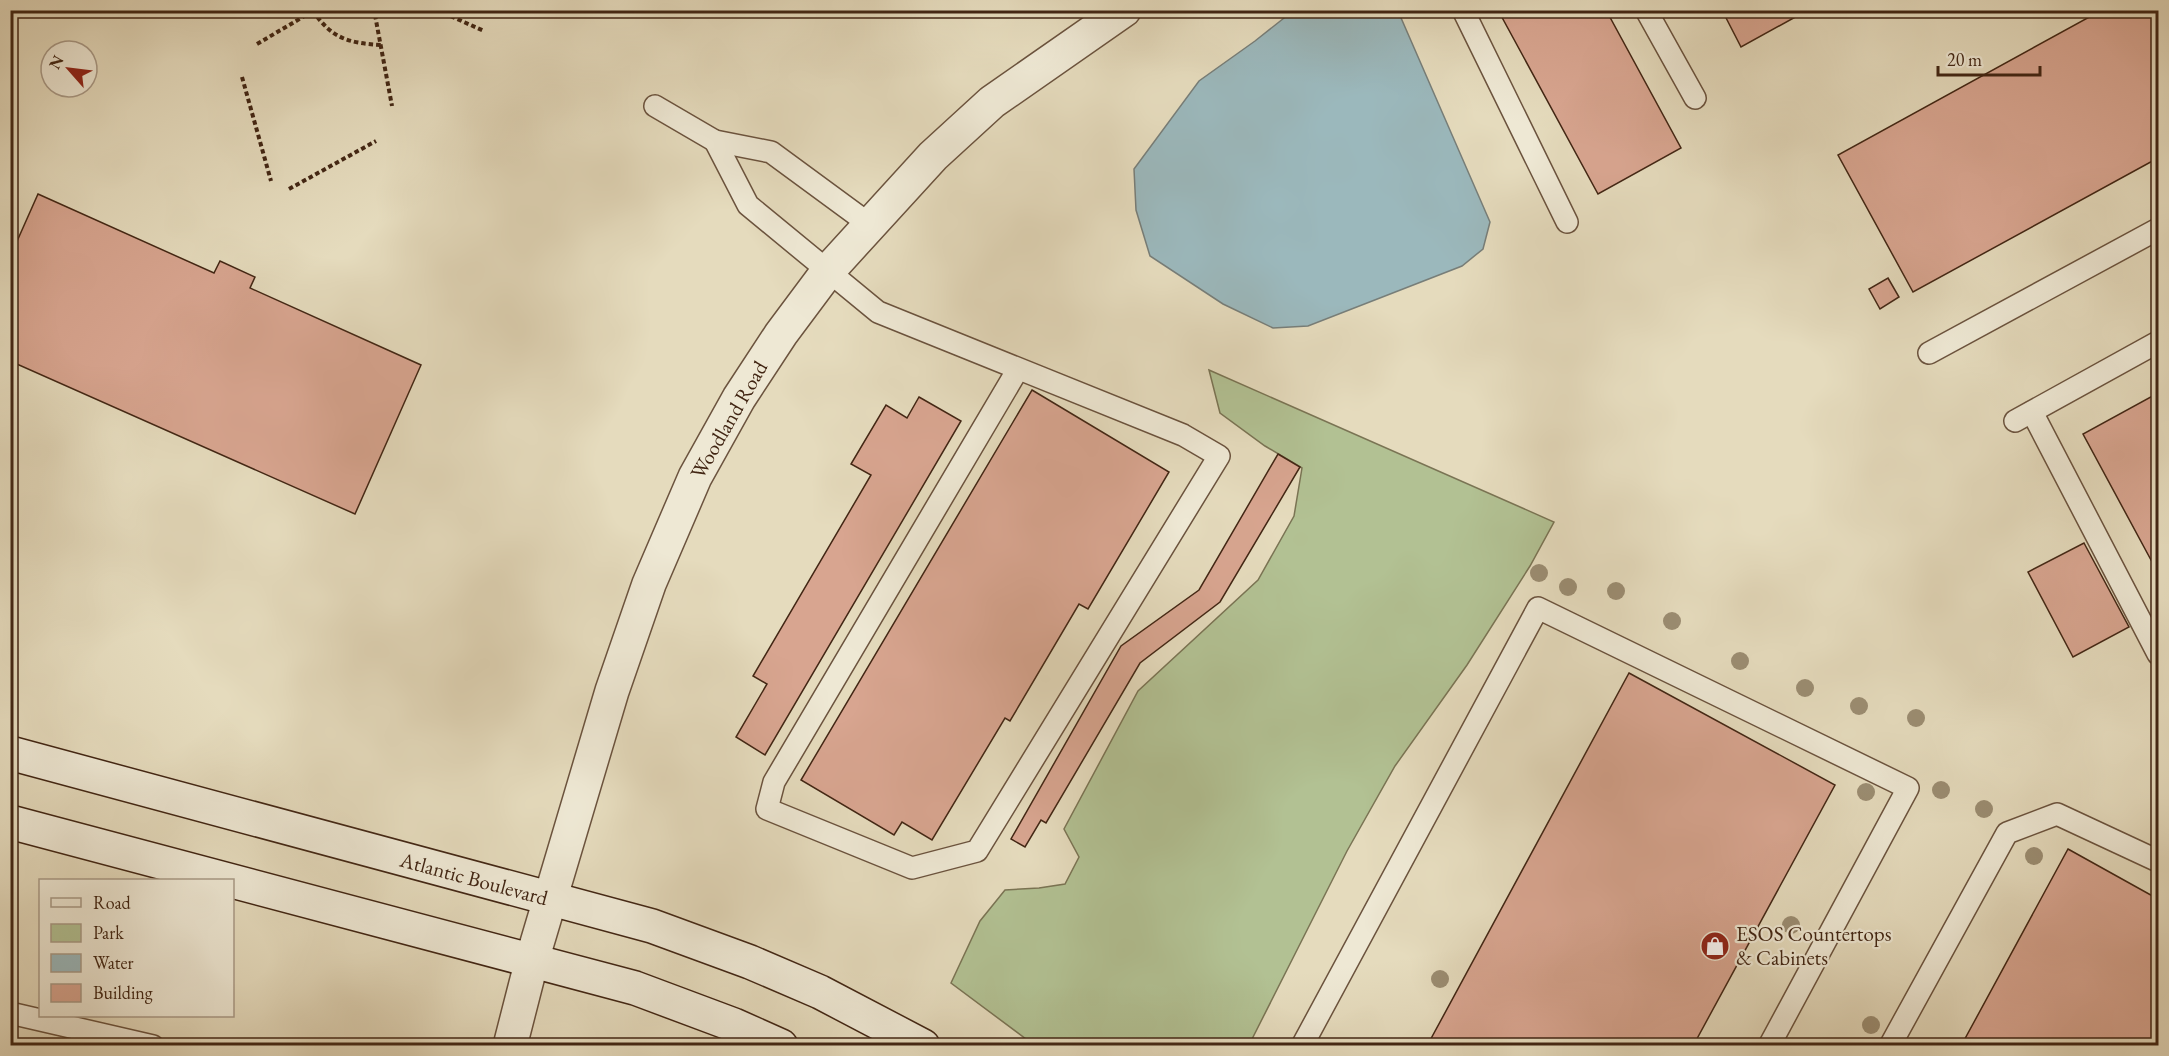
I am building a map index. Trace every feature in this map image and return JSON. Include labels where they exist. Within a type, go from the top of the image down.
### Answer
[{"type":"main road","name":"Woodland Road","points":[[510,1046],[532,960],[612,691],[648,584],[695,477],[739,398],[781,334],[828,271],[933,156],[993,102],[1124,10]]},
{"type":"main road","name":"Atlantic Boulevard","points":[[10,753],[652,926],[750,962],[820,992],[923,1046]]},
{"type":"main road","points":[[10,822],[226,879]]},
{"type":"main road","points":[[234,881],[635,988],[734,1024],[781,1046]]},
{"type":"lane","points":[[1463,10],[1567,222]]},
{"type":"lane","points":[[1646,10],[1695,98]]},
{"type":"lane","points":[[655,106],[715,141],[771,153],[869,224]]},
{"type":"lane","points":[[715,141],[748,204],[878,312],[1183,435],[1219,456],[977,851],[912,868],[767,809],[774,782],[1018,369]]},
{"type":"lane","points":[[1929,353],[2158,229]]},
{"type":"lane","points":[[2158,342],[2023,417],[2158,654]]},
{"type":"lane","points":[[1302,1046],[1538,608],[1908,788],[1769,1046]]},
{"type":"lane","points":[[1890,1046],[2007,833],[2057,814],[2158,861]]},
{"type":"lane","points":[[10,1013],[153,1046]]},
{"type":"path","points":[[353,10],[375,15],[383,10]]},
{"type":"path","points":[[436,10],[484,31]]},
{"type":"path","points":[[257,44],[314,11],[328,30],[337,36],[348,41],[381,45]]},
{"type":"path","points":[[375,15],[392,106]]},
{"type":"path","points":[[242,77],[271,181]]},
{"type":"path","points":[[289,189],[376,141]]},
{"type":"green space","points":[[1209,370],[1554,522],[1530,566],[1467,665],[1395,766],[1347,851],[1249,1045],[1034,1045],[951,983],[980,921],[1005,890],[1065,884],[1079,857],[1064,829],[1138,691],[1258,580],[1294,516],[1302,468],[1265,446],[1220,413]]},
{"type":"water","points":[[1293,11],[1398,11],[1490,222],[1483,249],[1462,266],[1308,326],[1273,328],[1223,304],[1150,256],[1136,210],[1134,169],[1199,81]]},
{"type":"building","points":[[1498,10],[1606,10],[1681,148],[1598,194]]},
{"type":"building","points":[[1722,10],[1808,10],[1741,47]]},
{"type":"building","points":[[2102,10],[2158,10],[2158,158],[1913,292],[1838,155]]},
{"type":"building","points":[[38,194],[214,273],[220,261],[255,277],[250,288],[421,365],[355,514],[10,361],[10,257]]},
{"type":"building","points":[[1888,278],[1899,297],[1880,309],[1869,289]]},
{"type":"building","points":[[1032,390],[1169,472],[1088,609],[1079,604],[1010,721],[1005,718],[932,840],[902,822],[894,835],[801,780]]},
{"type":"building","points":[[2158,393],[2158,573],[2083,434]]},
{"type":"building","points":[[919,397],[961,421],[765,755],[736,737],[767,684],[753,676],[871,475],[851,464],[886,405],[907,418]]},
{"type":"building","points":[[1278,454],[1300,467],[1220,602],[1140,663],[1046,823],[1041,820],[1025,847],[1011,839],[1121,646],[1199,590]]},
{"type":"building","points":[[2084,543],[2129,627],[2073,657],[2028,572]]},
{"type":"building","points":[[1629,673],[1835,785],[1693,1046],[1427,1046]]},
{"type":"building","points":[[2068,849],[2158,899],[2158,1046],[1961,1046]]},
{"type":"place","name":"ESOS Countertops & Cabinets","points":[[1715,946]]}]
